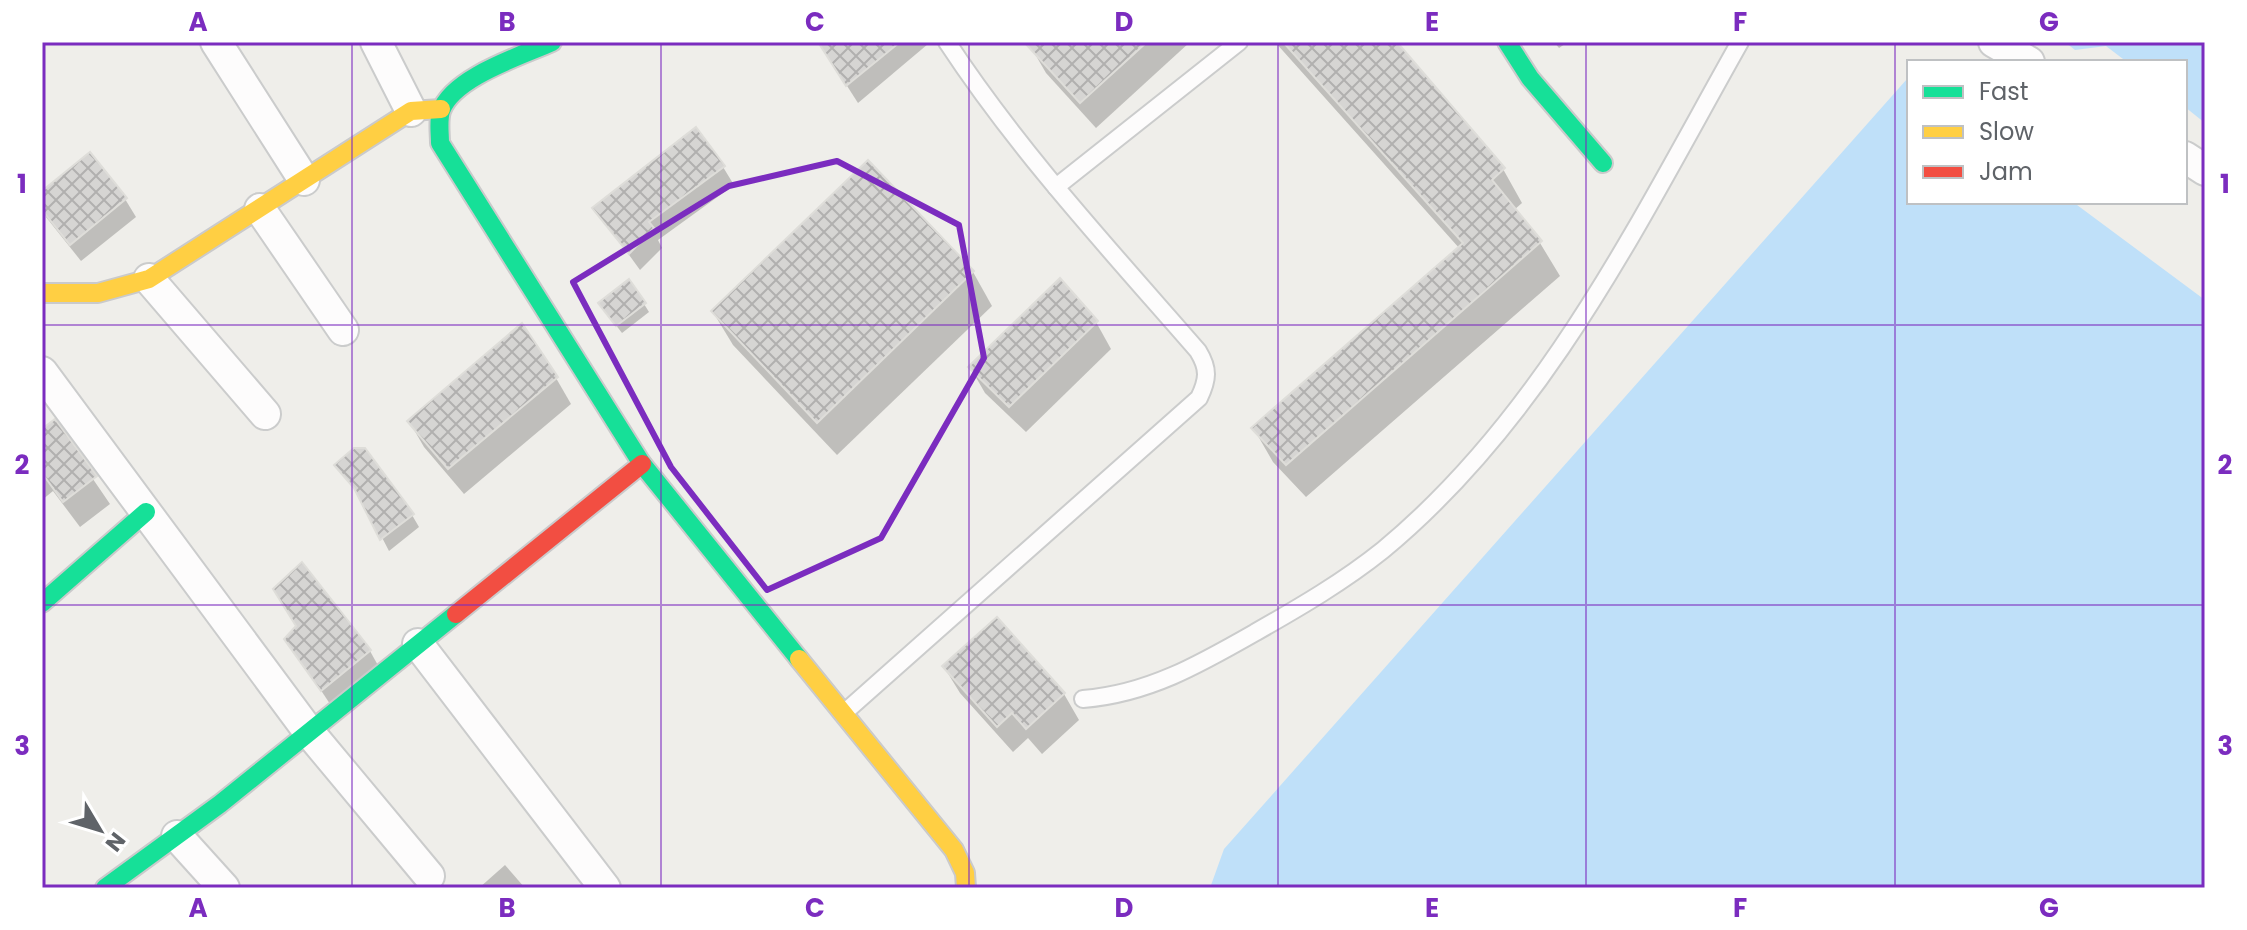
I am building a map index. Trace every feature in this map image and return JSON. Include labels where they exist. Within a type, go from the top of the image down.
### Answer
[{"type":"street","points":[[216,42],[304,180]]},
{"type":"street","points":[[376,42],[411,111]]},
{"type":"street","points":[[552,42],[464,84],[441,109],[440,143],[642,464],[954,850],[965,873],[966,888]]},
{"type":"street","points":[[1507,42],[1530,78],[1603,163]]},
{"type":"street","points":[[1994,42],[2026,60]]},
{"type":"street","points":[[42,293],[98,293],[149,279],[411,111],[441,109]]},
{"type":"street","points":[[2187,158],[2205,170]]},
{"type":"street","points":[[260,209],[343,330]]},
{"type":"street","points":[[149,279],[265,414]]},
{"type":"street","points":[[42,372],[309,732],[429,876]]},
{"type":"street","points":[[105,888],[177,836],[309,732],[642,464]]},
{"type":"street","points":[[42,603],[146,512]]},
{"type":"street","points":[[418,644],[605,888]]},
{"type":"street","points":[[177,836],[224,888]]},
{"type":"lane","points":[[843,714],[1199,398],[1207,382],[1207,366],[1198,351],[1056,187],[981,93],[947,42]]},
{"type":"lane","points":[[1056,187],[1239,42]]},
{"type":"lane","points":[[1083,699],[1119,696],[1189,670],[1331,588],[1383,549],[1428,509],[1525,397],[1562,347],[1602,285],[1740,42]]},
{"type":"highlighted area","points":[[837,161],[959,225],[984,358],[881,538],[767,590],[671,467],[573,282],[729,186]]},
{"type":"water","points":[[2065,42],[2205,42],[2205,123],[2187,109],[2187,60],[2124,60],[2106,46],[2075,50]]},
{"type":"water","points":[[1907,79],[1907,204],[2076,204],[2205,300],[2205,888],[1210,888],[1224,849]]},
{"type":"building","points":[[818,42],[900,42],[846,86]]},
{"type":"building","points":[[1024,42],[1147,42],[1080,103]]},
{"type":"building","points":[[1283,42],[1397,42],[1505,168],[1492,180],[1542,241],[1286,465],[1251,428],[1463,243]]},
{"type":"building","points":[[696,127],[725,166],[649,222],[654,228],[629,254],[592,208]]},
{"type":"building","points":[[90,152],[127,198],[70,245],[42,210],[42,191]]},
{"type":"building","points":[[868,160],[974,271],[817,423],[711,311]]},
{"type":"building","points":[[1060,278],[1098,321],[1009,407],[968,367]]},
{"type":"building","points":[[629,279],[646,303],[616,326],[598,303]]},
{"type":"building","points":[[522,323],[558,377],[448,469],[407,421]]},
{"type":"building","points":[[55,419],[97,476],[63,502],[42,473],[42,429]]},
{"type":"building","points":[[354,448],[365,448],[414,514],[380,540],[354,488],[334,465]]},
{"type":"building","points":[[302,562],[371,650],[321,691],[284,639],[296,626],[273,589]]},
{"type":"building","points":[[997,617],[1065,693],[1026,729],[1012,713],[997,727],[942,666]]},
{"type":"traffic: fast","points":[[552,42],[489,69],[459,88],[441,111],[440,143],[642,464],[799,659]]},
{"type":"traffic: fast","points":[[1507,42],[1530,78],[1603,163]]},
{"type":"traffic: fast","points":[[42,603],[146,512]]},
{"type":"traffic: fast","points":[[105,888],[220,804],[456,614]]},
{"type":"traffic: slow","points":[[42,293],[98,293],[149,279],[411,111],[441,109]]},
{"type":"traffic: slow","points":[[799,659],[954,850],[965,873],[966,888]]},
{"type":"traffic: jam","points":[[456,614],[642,464]]}]
